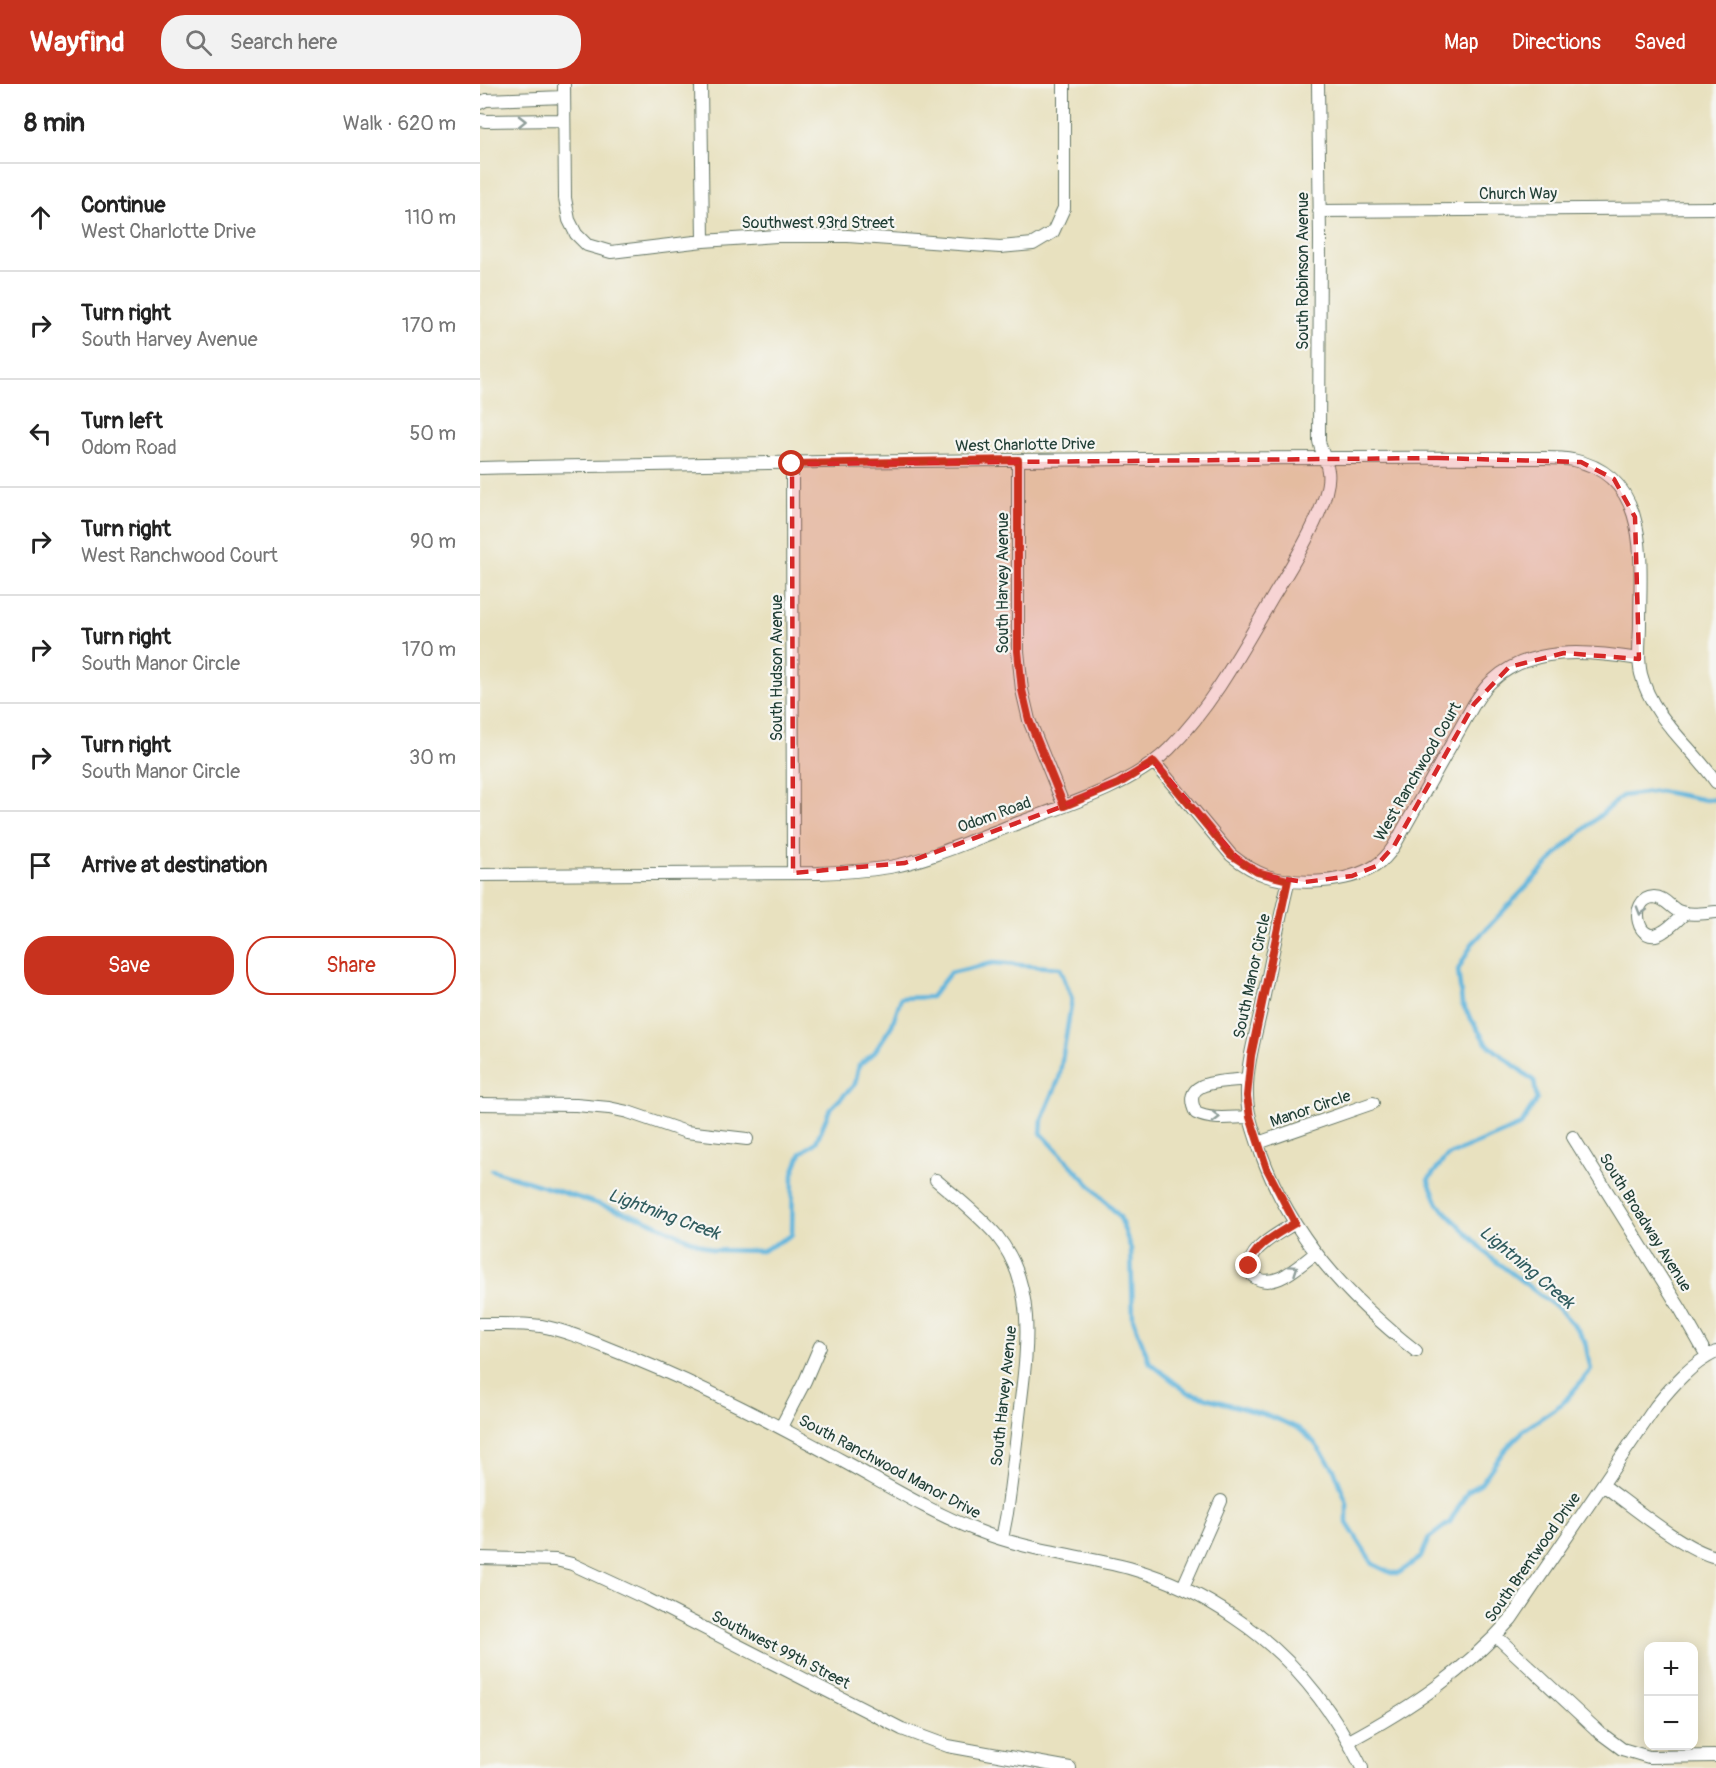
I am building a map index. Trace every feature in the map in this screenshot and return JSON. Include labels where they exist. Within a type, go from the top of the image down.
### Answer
[{"type":"street","points":[[480,120],[564,120],[564,84]]},
{"type":"street","points":[[701,84],[703,241]]},
{"type":"street","name":"Southwest 93rd Street","points":[[564,120],[567,211],[572,228],[587,245],[611,252],[703,241],[777,236],[848,236],[1011,247],[1033,244],[1048,237],[1058,224],[1066,200],[1064,84]]},
{"type":"street","name":"South Robinson Avenue","points":[[1318,84],[1319,441],[1323,458]]},
{"type":"street","points":[[480,103],[486,100],[564,97]]},
{"type":"street","name":"Church Way","points":[[1320,211],[1716,208]]},
{"type":"street","name":"Odom Road","points":[[480,875],[860,871],[899,865],[954,847],[1118,784],[1154,762],[1170,748],[1228,672],[1310,532],[1329,481],[1328,470],[1323,458]]},
{"type":"street","name":"West Charlotte Drive","points":[[480,468],[1018,460],[1532,458],[1571,460],[1589,465],[1607,475],[1629,500],[1635,518],[1638,542],[1639,659]]},
{"type":"street","name":"South Harvey Avenue","points":[[1018,460],[1018,651],[1022,690],[1029,720],[1064,806]]},
{"type":"street","name":"South Hudson Avenue","points":[[792,464],[793,873]]},
{"type":"street","name":"West Ranchwood Court","points":[[1154,762],[1231,855],[1257,872],[1288,880],[1323,881],[1352,876],[1376,866],[1386,858],[1404,832],[1417,804],[1474,704],[1489,683],[1509,667],[1536,657],[1564,653],[1639,659]]},
{"type":"street","points":[[1639,659],[1645,685],[1661,715],[1716,782]]},
{"type":"street","name":"South Manor Circle","points":[[1288,880],[1247,1079],[1250,1117],[1270,1176],[1295,1223],[1316,1253],[1371,1315],[1416,1351]]},
{"type":"street","points":[[1686,913],[1716,912]]},
{"type":"street","points":[[1247,1079],[1213,1082],[1200,1086],[1193,1094],[1192,1100],[1196,1113],[1202,1116],[1209,1118],[1250,1117]]},
{"type":"street","name":"Manor Circle","points":[[1258,1143],[1373,1103]]},
{"type":"street","points":[[480,1104],[609,1107],[686,1132],[747,1139]]},
{"type":"street","name":"South Broadway Avenue","points":[[1574,1137],[1681,1310],[1712,1354]]},
{"type":"street","name":"South Harvey Avenue","points":[[936,1180],[981,1219],[998,1238],[1015,1271],[1025,1301],[1027,1348],[1009,1502],[1002,1539]]},
{"type":"street","points":[[1295,1223],[1253,1254],[1249,1266],[1253,1276],[1263,1281],[1278,1280],[1316,1253]]},
{"type":"street","name":"South Ranchwood Manor Drive","points":[[480,1324],[522,1324],[562,1331],[686,1380],[781,1428],[928,1508],[976,1530],[1065,1555],[1129,1568],[1183,1587],[1235,1617],[1279,1653],[1315,1691],[1349,1741],[1362,1768]]},
{"type":"street","points":[[781,1428],[820,1346]]},
{"type":"street","name":"South Brentwood Drive","points":[[1349,1741],[1434,1690],[1472,1660],[1496,1636],[1511,1618],[1668,1391],[1712,1354]]},
{"type":"street","points":[[1603,1485],[1676,1536],[1716,1557]]},
{"type":"street","points":[[1183,1587],[1221,1501]]},
{"type":"street","name":"Southwest 99th Street","points":[[480,1558],[556,1560],[572,1564],[645,1598],[902,1730],[948,1746],[1070,1768]]},
{"type":"street","points":[[1496,1636],[1609,1741],[1622,1749],[1672,1763],[1716,1756]]},
{"type":"highlighted area","points":[[1437,458],[1581,462],[1614,479],[1635,517],[1639,659],[1564,653],[1509,667],[1474,704],[1394,846],[1376,866],[1352,876],[1305,882],[1270,877],[1244,866],[1154,762],[1064,806],[905,863],[793,873],[792,464]]},
{"type":"waterway","name":"Lightning Creek","points":[[492,1170],[642,1218],[713,1250],[762,1251],[792,1235],[793,1173],[801,1153],[816,1142],[830,1109],[855,1084],[859,1065],[874,1053],[892,1025],[901,998],[931,997],[950,973],[993,963],[1060,968],[1072,999],[1059,1079],[1042,1119],[1041,1133],[1120,1217],[1131,1249],[1133,1319],[1150,1363],[1187,1392],[1272,1417],[1298,1428],[1313,1441],[1334,1469],[1347,1503],[1347,1523],[1373,1564],[1391,1573],[1399,1573],[1421,1557],[1429,1538],[1450,1522],[1468,1491],[1481,1483],[1504,1451],[1525,1429],[1563,1403],[1591,1370],[1585,1342],[1578,1330],[1560,1310],[1490,1257],[1438,1204],[1428,1180],[1447,1156],[1521,1125],[1537,1099],[1534,1081],[1486,1043],[1462,1004],[1458,970],[1472,944],[1562,849],[1622,796],[1659,791],[1706,800],[1716,799]]},
{"type":"route","points":[[792,464],[1018,460],[1018,651],[1022,690],[1029,720],[1064,806],[1118,784],[1154,762],[1231,855],[1244,866],[1257,872],[1288,880],[1251,1056],[1247,1096],[1250,1117],[1267,1169],[1295,1223],[1259,1248],[1253,1254],[1249,1266]]}]
